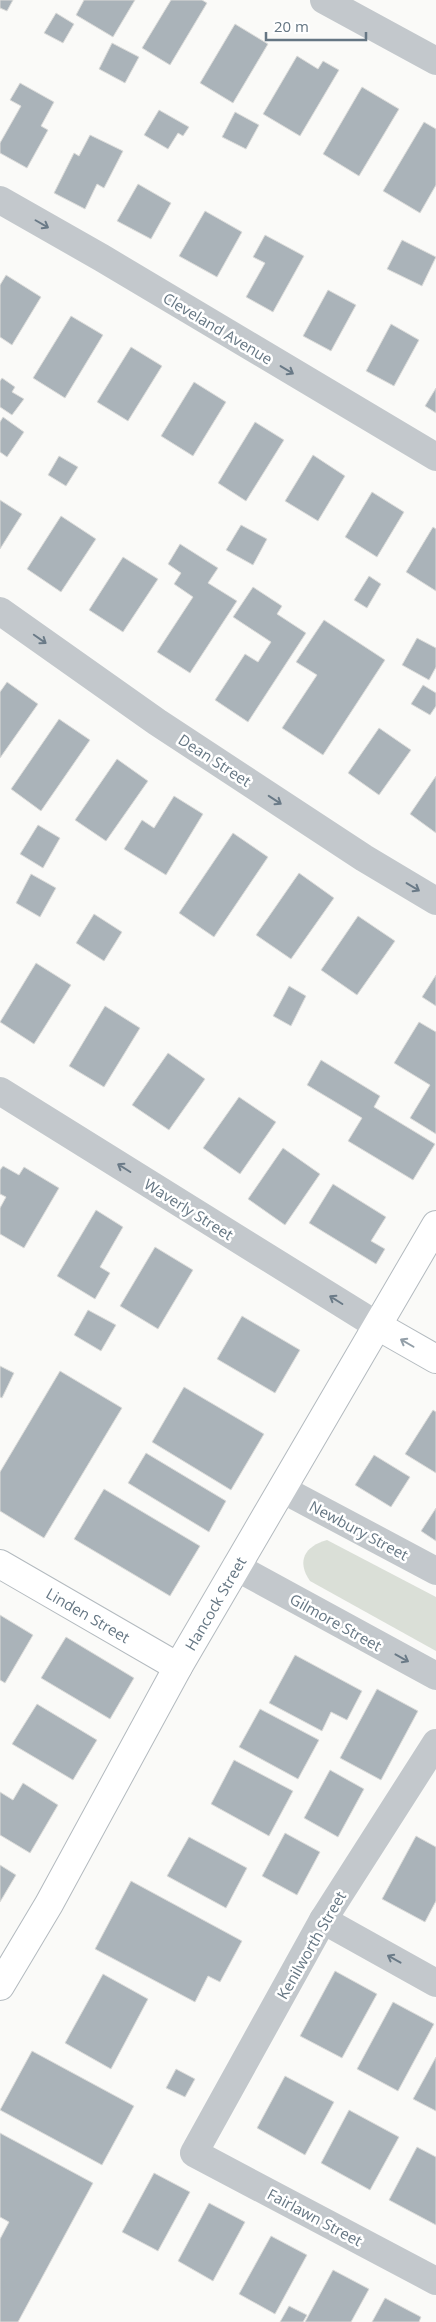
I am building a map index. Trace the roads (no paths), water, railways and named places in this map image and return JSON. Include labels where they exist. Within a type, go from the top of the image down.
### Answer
[{"type":"street","points":[[324,0],[436,61]]},
{"type":"street","name":"Cleveland Avenue","points":[[0,200],[102,258],[436,457]]},
{"type":"street","name":"Dean Street","points":[[0,611],[157,722],[364,858],[436,901]]},
{"type":"street","name":"Waverly Street","points":[[0,1091],[378,1326]]},
{"type":"street","name":"Hancock Street","points":[[0,1986],[49,1904],[178,1667],[436,1225]]},
{"type":"street","points":[[378,1326],[436,1359]]},
{"type":"street","name":"Newbury Street","points":[[282,1489],[436,1571]]},
{"type":"street","name":"Linden Street","points":[[0,1564],[178,1667]]},
{"type":"street","name":"Gilmore Street","points":[[236,1567],[436,1676]]},
{"type":"street","name":"Kenilworth Street","points":[[194,2153],[323,1920],[436,1743]]},
{"type":"street","points":[[323,1920],[436,1983]]},
{"type":"street","name":"Fairlawn Street","points":[[194,2153],[436,2281]]}]
